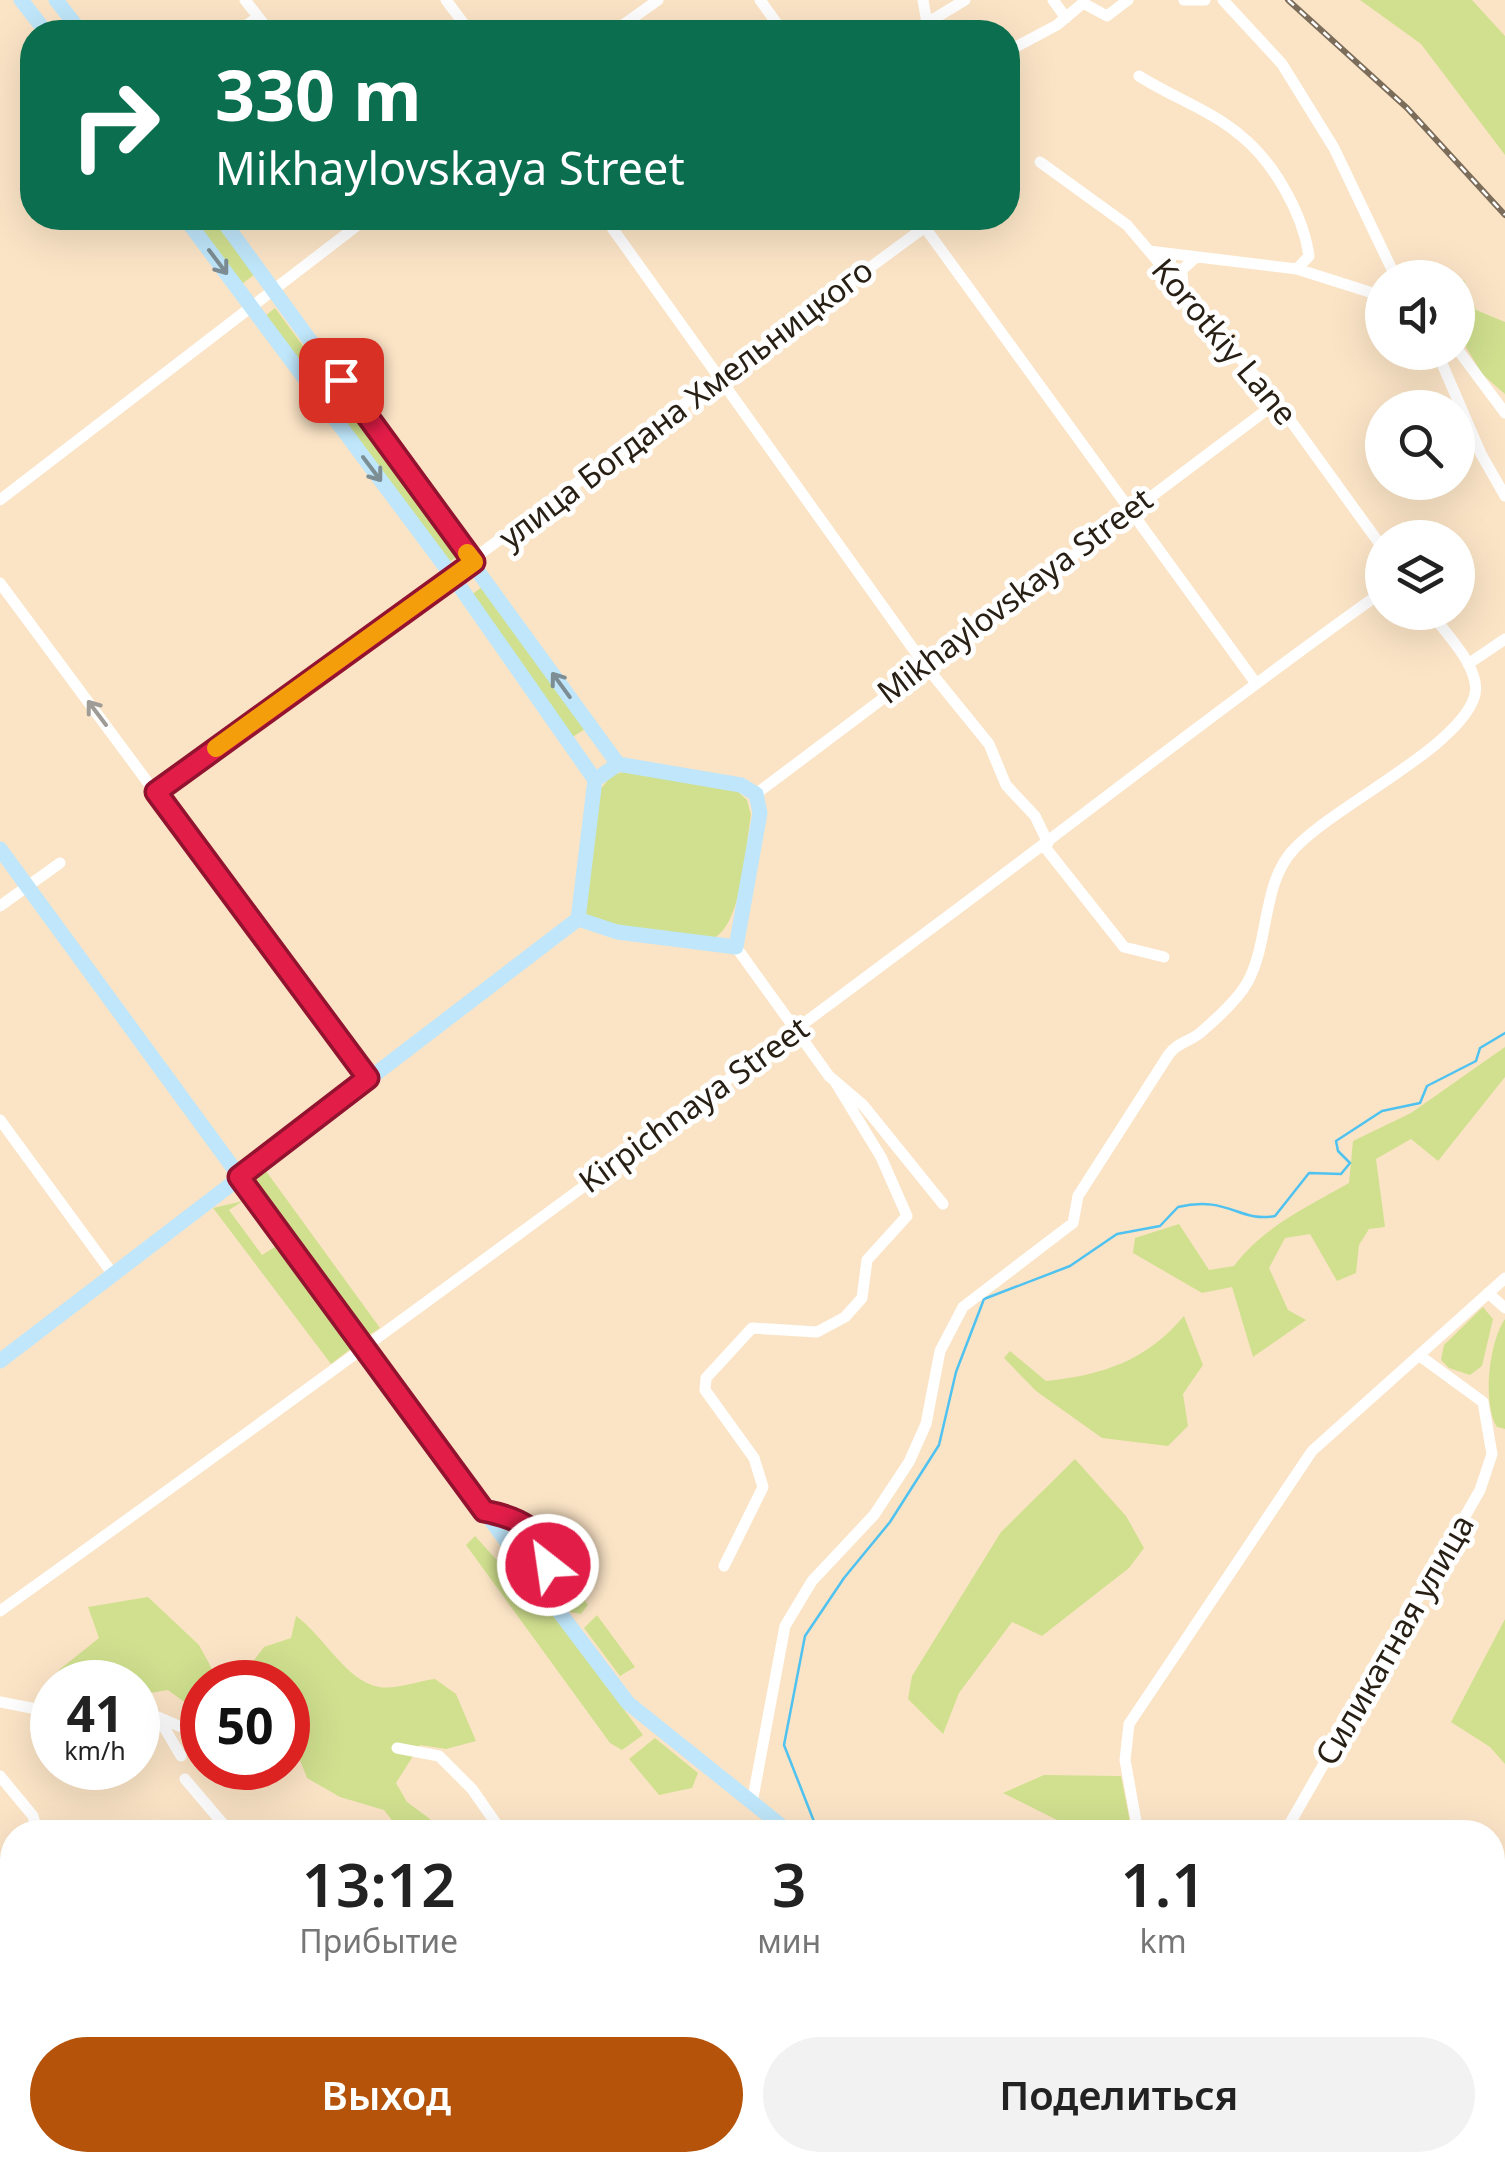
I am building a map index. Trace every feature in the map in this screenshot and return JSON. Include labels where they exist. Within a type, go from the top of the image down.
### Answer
[{"type":"street","points":[[21,0],[37,20]]},
{"type":"street","points":[[56,0],[72,20]]},
{"type":"street","points":[[246,0],[260,20]]},
{"type":"street","points":[[630,20],[658,0]]},
{"type":"street","points":[[935,20],[965,0]]},
{"type":"street","points":[[1053,0],[1066,18]]},
{"type":"street","points":[[1020,44],[1084,3],[1107,16],[1128,0]]},
{"type":"street","points":[[1184,0],[1205,0]]},
{"type":"street","points":[[1224,0],[1282,64],[1313,114],[1387,260]]},
{"type":"street","points":[[254,20],[258,17]]},
{"type":"street","points":[[1139,76],[1243,136],[1287,193],[1307,245],[1308,256],[1297,269]]},
{"type":"street","name":"Korotkiy Lane","points":[[1040,162],[1127,225],[1277,402],[1365,524]]},
{"type":"street","points":[[0,1361],[578,919],[595,780],[453,578],[193,230]]},
{"type":"street","points":[[229,230],[618,764]]},
{"type":"street","points":[[0,500],[351,230]]},
{"type":"street","points":[[615,230],[924,664],[989,744],[1006,785],[1035,816],[1046,844],[1124,946],[1164,957]]},
{"type":"street","name":"улица Богдана Хмельницкого","points":[[156,792],[453,578],[912,230]]},
{"type":"street","points":[[928,230],[1255,682]]},
{"type":"street","points":[[1149,252],[1297,269],[1365,291]]},
{"type":"street","points":[[1184,292],[1182,270],[1196,257]]},
{"type":"street","points":[[1444,370],[1505,496]]},
{"type":"street","points":[[1473,370],[1505,413]]},
{"type":"street","name":"Mikhaylovskaya Street","points":[[756,794],[1277,402]]},
{"type":"street","points":[[0,582],[368,1078]]},
{"type":"street","name":"Kirpichnaya Street","points":[[0,1611],[367,1347],[1046,844],[1255,682],[1365,604]]},
{"type":"street","points":[[752,1803],[786,1626],[812,1580],[874,1515],[910,1462],[926,1424],[940,1351],[963,1307],[1073,1223],[1078,1196],[1177,1044],[1198,1035],[1247,984],[1279,875],[1291,851],[1330,816],[1448,735],[1474,698],[1476,684],[1468,664],[1443,630]]},
{"type":"street","points":[[1468,664],[1505,640]]},
{"type":"street","points":[[595,780],[618,764],[741,785],[756,794],[760,813],[736,947]]},
{"type":"street","points":[[0,849],[628,1704],[774,1820]]},
{"type":"street","points":[[0,862],[26,888]]},
{"type":"street","points":[[0,906],[60,863]]},
{"type":"street","points":[[578,919],[618,932],[736,947],[834,1080],[882,1157],[907,1216],[867,1260],[862,1298],[846,1317],[817,1332],[752,1328],[706,1378],[705,1390],[754,1458],[763,1487],[724,1566]]},
{"type":"street","points":[[834,1080],[874,1118],[943,1204]]},
{"type":"street","points":[[0,1120],[112,1273]]},
{"type":"street","points":[[1136,1820],[1125,1760],[1129,1724],[1312,1451],[1505,1278]]},
{"type":"street","points":[[1488,1293],[1505,1308]]},
{"type":"street","points":[[1420,1356],[1483,1402],[1491,1441],[1505,1439]]},
{"type":"street","name":"Силикатная улица","points":[[1292,1820],[1480,1490],[1492,1454],[1491,1441]]},
{"type":"street","points":[[484,1511],[514,1515],[533,1531],[547,1551],[542,1591]]},
{"type":"street","points":[[0,1702],[30,1708]]},
{"type":"street","points":[[160,1720],[180,1753]]},
{"type":"street","points":[[398,1748],[439,1756],[472,1790],[493,1820]]},
{"type":"street","points":[[0,1776],[35,1820]]},
{"type":"street","points":[[194,1790],[220,1820]]},
{"type":"green space","points":[[1360,0],[1472,0],[1505,36],[1505,155],[1421,44]]},
{"type":"green space","points":[[200,230],[221,230],[255,274],[242,284]]},
{"type":"green space","points":[[275,308],[459,556],[449,562],[265,316]]},
{"type":"green space","points":[[1475,308],[1505,322],[1505,394],[1483,375],[1475,362]]},
{"type":"green space","points":[[482,587],[585,729],[571,738],[471,595]]},
{"type":"green space","points":[[627,771],[737,791],[747,800],[751,815],[735,906],[720,934],[709,940],[597,921],[584,913],[599,791],[612,775]]},
{"type":"green space","points":[[1505,1047],[1505,1077],[1438,1161],[1411,1139],[1376,1159],[1385,1227],[1369,1229],[1359,1245],[1356,1273],[1337,1281],[1310,1234],[1285,1238],[1269,1268],[1288,1310],[1306,1320],[1253,1357],[1232,1287],[1202,1293],[1133,1253],[1135,1238],[1179,1224],[1209,1270],[1234,1266],[1272,1229],[1349,1183],[1353,1141],[1411,1113]]},
{"type":"green space","points":[[266,1171],[380,1328],[367,1336],[253,1181]]},
{"type":"green space","points":[[243,1201],[229,1210],[262,1255],[278,1245],[353,1347],[331,1364],[213,1208]]},
{"type":"green space","points":[[1483,1307],[1493,1319],[1482,1366],[1470,1375],[1449,1368],[1441,1360],[1444,1345]]},
{"type":"green space","points":[[1184,1316],[1203,1365],[1183,1394],[1188,1426],[1168,1446],[1102,1438],[1036,1391],[1004,1358],[1010,1351],[1046,1381],[1086,1375],[1139,1355]]},
{"type":"green space","points":[[1505,1319],[1505,1429],[1497,1427],[1492,1416],[1489,1373],[1495,1342]]},
{"type":"green space","points":[[1075,1459],[1126,1516],[1144,1548],[1129,1568],[1042,1636],[1012,1622],[959,1693],[943,1734],[908,1699],[912,1676],[1001,1532]]},
{"type":"green space","points":[[475,1536],[512,1577],[520,1571],[643,1735],[622,1750],[610,1743],[466,1545]]},
{"type":"green space","points":[[553,1556],[588,1605],[581,1614],[570,1612],[551,1586]]},
{"type":"green space","points":[[148,1597],[199,1645],[207,1660],[180,1660],[180,1699],[168,1690],[160,1691],[160,1660],[72,1660],[99,1638],[88,1607]]},
{"type":"green space","points":[[597,1615],[635,1667],[620,1676],[584,1628]]},
{"type":"green space","points":[[296,1616],[367,1683],[392,1687],[435,1679],[456,1694],[476,1741],[446,1749],[420,1745],[396,1783],[407,1802],[430,1820],[392,1820],[384,1810],[340,1797],[310,1780],[310,1660],[254,1660],[264,1647],[291,1638]]},
{"type":"green space","points":[[1505,1619],[1505,1764],[1490,1747],[1451,1722]]},
{"type":"green space","points":[[655,1738],[698,1773],[692,1788],[659,1795],[629,1759]]},
{"type":"green space","points":[[1044,1775],[1121,1776],[1130,1820],[1057,1820],[1003,1793]]},
{"type":"waterway","points":[[813,1820],[784,1745],[805,1636],[844,1578],[890,1522],[939,1445],[956,1372],[984,1299],[1070,1266],[1117,1234],[1160,1226],[1178,1207],[1209,1204],[1252,1216],[1275,1216],[1309,1173],[1341,1174],[1350,1163],[1338,1151],[1336,1141],[1382,1111],[1420,1103],[1427,1086],[1476,1061],[1480,1048],[1505,1033]]},
{"type":"railway","points":[[1288,0],[1407,108],[1505,215]]},
{"type":"slow traffic","points":[[216,748],[474,562],[467,553]]},
{"type":"route","points":[[341,380],[474,562],[156,792],[368,1078],[239,1177],[484,1511],[514,1515],[533,1531],[547,1551],[548,1565]]}]
